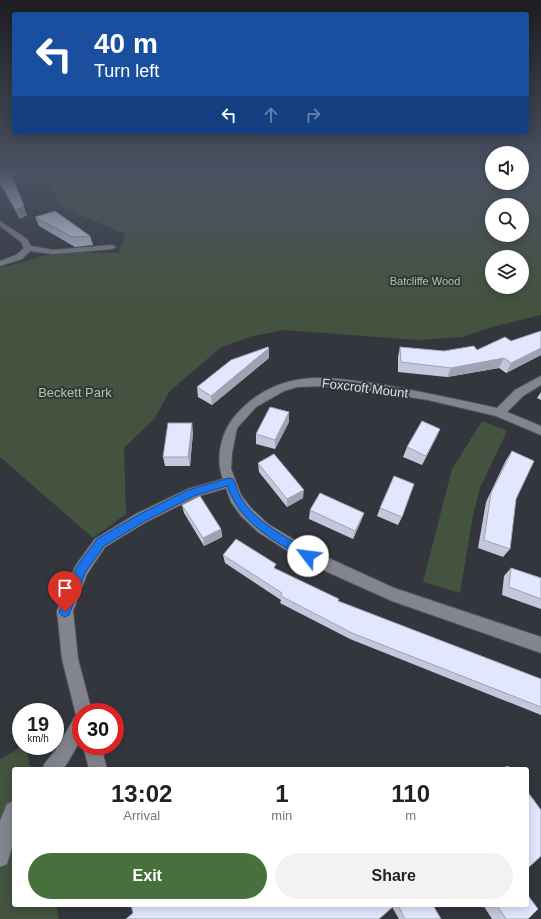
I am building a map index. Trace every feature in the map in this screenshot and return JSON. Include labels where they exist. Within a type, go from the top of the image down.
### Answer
[{"type":"street","points":[[0,223],[24,241],[28,248]]},
{"type":"street","points":[[28,248],[53,252],[112,247]]},
{"type":"street","points":[[0,264],[22,255],[28,248]]},
{"type":"street","points":[[499,413],[519,393],[541,380]]},
{"type":"street","name":"Foxcroft Mount","points":[[541,431],[499,413],[428,396],[352,384],[322,382],[298,383],[280,388],[252,404],[232,428],[226,453],[225,469],[236,498],[246,512],[264,528],[308,556],[392,594],[541,645]]},
{"type":"street","points":[[81,703],[70,659],[65,612],[81,570],[100,543],[134,522],[192,493],[229,482]]},
{"type":"street","points":[[52,767],[62,756],[72,738]]},
{"type":"street","points":[[94,755],[97,767]]},
{"type":"street","points":[[0,857],[12,816]]},
{"type":"green space","points":[[82,216],[485,216],[485,242],[529,242],[529,216],[541,216],[541,315],[496,326],[462,337],[417,340],[285,330],[252,336],[220,348],[169,392],[155,418],[124,448],[126,514],[93,538],[0,457],[0,268],[58,252],[119,253],[125,234]]},
{"type":"green space","points":[[482,421],[507,431],[480,488],[473,515],[460,593],[423,582],[452,469]]},
{"type":"green space","points":[[12,752],[12,755],[28,755],[30,767],[12,767],[12,907],[56,907],[59,919],[0,919],[0,759]]},
{"type":"building","points":[[62,216],[90,236],[72,237],[35,217]]},
{"type":"building","points":[[541,331],[541,348],[511,363],[504,358],[451,368],[401,362],[400,347],[444,351],[474,346],[477,350],[505,337],[511,341]]},
{"type":"building","points":[[268,347],[269,348],[211,396],[197,387],[231,360]]},
{"type":"building","points":[[270,407],[289,412],[275,440],[256,434]]},
{"type":"building","points":[[422,421],[440,429],[426,456],[407,447]]},
{"type":"building","points":[[168,423],[192,423],[188,457],[163,457]]},
{"type":"building","points":[[512,451],[534,461],[516,499],[510,549],[484,540],[491,493]]},
{"type":"building","points":[[274,454],[304,490],[287,499],[258,463]]},
{"type":"building","points":[[394,476],[414,484],[402,517],[380,508]]},
{"type":"building","points":[[320,493],[364,513],[355,531],[310,510]]},
{"type":"building","points":[[200,496],[221,529],[203,538],[182,505]]},
{"type":"building","points":[[236,539],[276,564],[274,568],[339,599],[338,601],[541,679],[541,707],[352,633],[281,596],[282,593],[223,555]]},
{"type":"building","points":[[511,568],[541,578],[541,599],[509,587]]},
{"type":"building","points":[[529,794],[541,810],[541,856],[529,867]]},
{"type":"building","points":[[529,897],[538,909],[528,919],[506,919],[498,907],[529,907]]},
{"type":"building","points":[[132,907],[393,907],[379,919],[126,919],[133,913]]},
{"type":"building","points":[[399,907],[434,907],[441,919],[405,919]]},
{"type":"route","points":[[65,612],[81,570],[100,543],[141,518],[192,493],[229,482],[236,498],[246,512],[264,528],[308,556]]},
{"type":"park label","name":"Batcliffe Wood","points":[[425,281]]},
{"type":"park label","name":"Beckett Park","points":[[75,392]]}]
